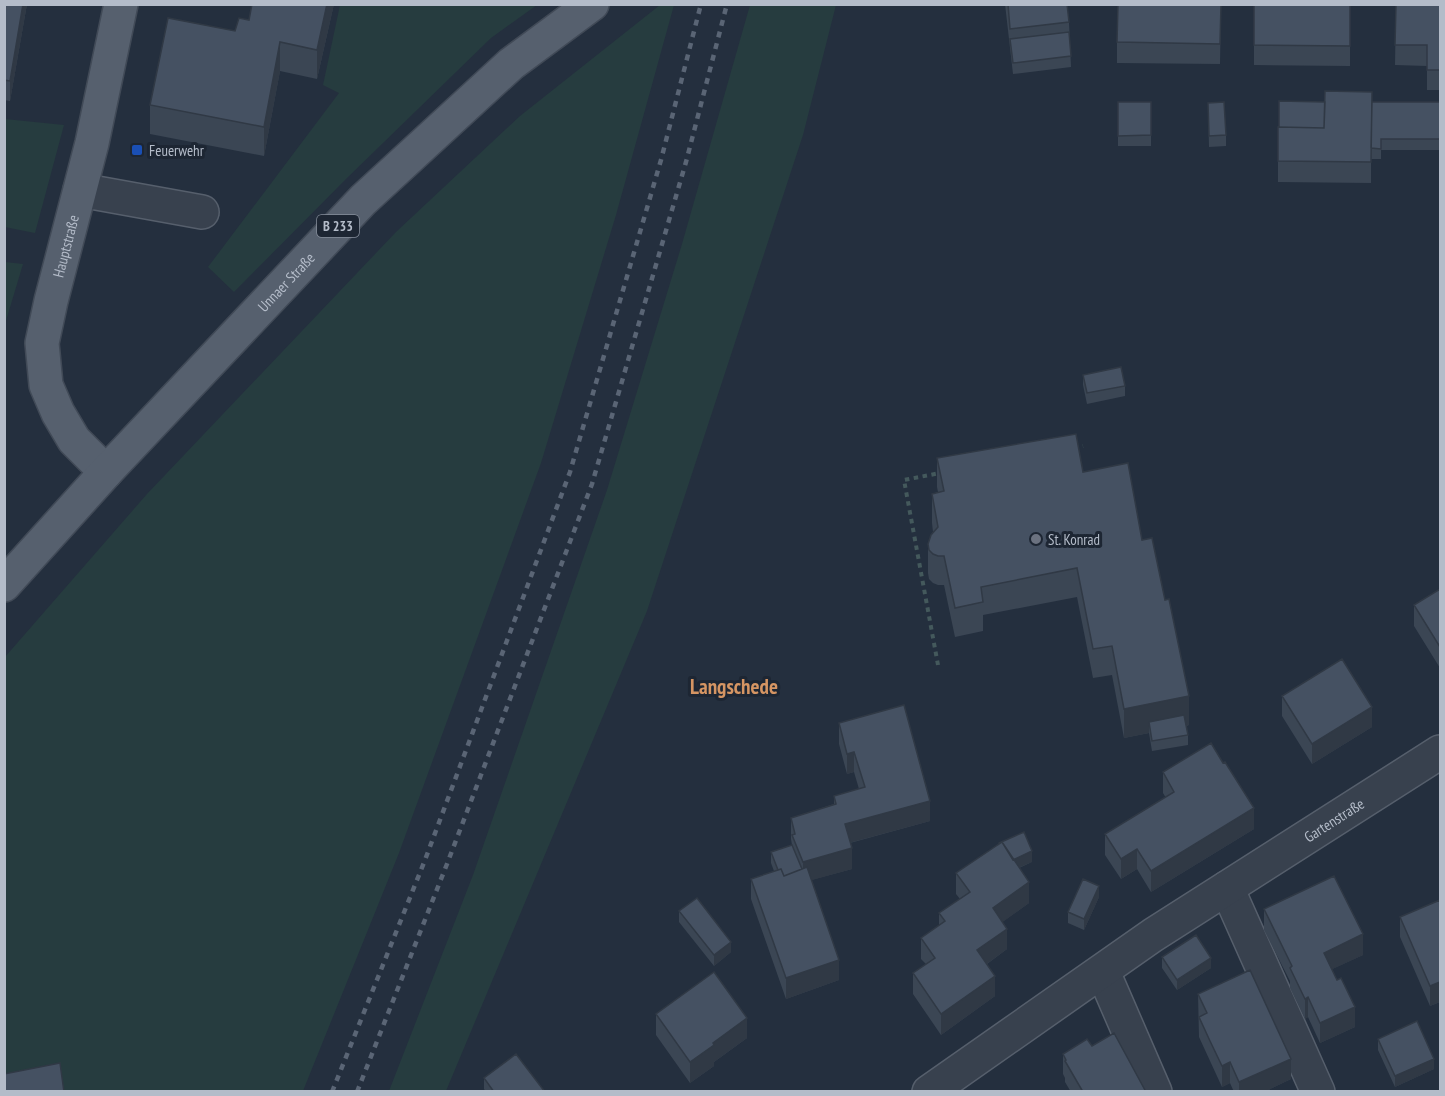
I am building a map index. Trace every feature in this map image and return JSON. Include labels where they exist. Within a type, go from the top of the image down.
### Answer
[{"type":"main road","name":"Hauptstraße","points":[[106,472],[74,440],[58,413],[46,385],[42,343],[80,190],[121,4]]},
{"type":"main road","name":"Unnaer Straße","points":[[4,585],[106,472],[363,200],[510,64],[592,4]]},
{"type":"street","points":[[80,190],[202,212]]},
{"type":"street","name":"Gartenstraße","points":[[929,1092],[1153,935],[1440,752]]},
{"type":"street","points":[[1227,888],[1318,1092]]},
{"type":"street","points":[[1103,972],[1155,1092]]},
{"type":"path","points":[[1072,448],[1083,446]]},
{"type":"path","points":[[938,665],[904,480],[948,472]]},
{"type":"green space","points":[[340,5],[537,5],[491,38],[234,292],[208,267],[339,93],[323,85]]},
{"type":"green space","points":[[660,5],[674,5],[616,215],[541,463],[399,853],[303,1091],[5,1092],[5,657],[147,494],[396,232],[520,116]]},
{"type":"green space","points":[[750,5],[836,5],[803,135],[647,611],[446,1091],[389,1091],[473,875],[607,490],[682,244]]},
{"type":"green space","points":[[5,119],[64,125],[35,233],[5,227]]},
{"type":"green space","points":[[4,262],[23,264],[5,324]]},
{"type":"building","points":[[4,4],[23,4],[10,81],[4,80]]},
{"type":"building","points":[[252,4],[327,4],[317,50],[280,42],[264,127],[150,105],[168,18],[235,31],[239,18],[249,20]]},
{"type":"building","points":[[1008,4],[1067,4],[1069,22],[1010,29]]},
{"type":"building","points":[[1118,4],[1221,4],[1220,44],[1117,42]]},
{"type":"building","points":[[1254,4],[1350,4],[1350,46],[1254,45]]},
{"type":"building","points":[[1396,4],[1440,4],[1440,70],[1427,70],[1427,45],[1395,45]]},
{"type":"building","points":[[1069,32],[1071,56],[1013,63],[1010,39]]},
{"type":"building","points":[[1325,91],[1372,92],[1371,162],[1278,161],[1278,127],[1324,128]]},
{"type":"building","points":[[1279,101],[1325,102],[1324,128],[1279,127]]},
{"type":"building","points":[[1118,102],[1151,102],[1151,135],[1118,136]]},
{"type":"building","points":[[1224,102],[1226,135],[1209,136],[1208,103]]},
{"type":"building","points":[[1372,102],[1440,102],[1440,139],[1381,139],[1381,149],[1371,148]]},
{"type":"building","points":[[1121,367],[1125,386],[1087,393],[1083,375]]},
{"type":"building","points":[[1076,434],[1083,472],[1128,463],[1142,540],[1152,538],[1165,600],[1169,599],[1189,696],[1124,709],[1112,646],[1093,649],[1077,568],[981,587],[983,602],[955,608],[944,556],[933,554],[929,550],[931,535],[938,527],[932,494],[944,491],[937,458]]},
{"type":"building","points":[[1440,589],[1440,647],[1414,605]]},
{"type":"building","points":[[1342,659],[1372,707],[1312,744],[1282,696]]},
{"type":"building","points":[[904,705],[930,801],[845,824],[852,848],[803,862],[792,835],[795,834],[791,818],[836,804],[834,796],[865,787],[854,752],[847,754],[839,723]]},
{"type":"building","points":[[1184,715],[1188,735],[1152,741],[1149,722]]},
{"type":"building","points":[[1211,743],[1254,808],[1151,871],[1137,849],[1121,859],[1105,834],[1174,792],[1163,772]]},
{"type":"building","points":[[1024,832],[1032,851],[1013,860],[1002,842],[999,843]]},
{"type":"building","points":[[1002,842],[1029,882],[993,908],[1007,929],[977,950],[995,976],[941,1014],[913,973],[935,958],[921,938],[945,921],[939,913],[970,892],[956,873]]},
{"type":"building","points":[[792,845],[802,869],[784,876],[781,869],[778,870],[771,852]]},
{"type":"building","points":[[807,867],[839,960],[786,978],[751,879],[781,869],[784,876]]},
{"type":"building","points":[[1334,876],[1363,934],[1324,953],[1337,980],[1341,978],[1355,1007],[1320,1023],[1308,997],[1305,999],[1290,968],[1292,966],[1264,909]]},
{"type":"building","points":[[1083,879],[1099,886],[1084,919],[1068,912]]},
{"type":"building","points":[[697,898],[731,942],[714,955],[679,911]]},
{"type":"building","points":[[1440,900],[1440,982],[1430,986],[1400,917]]},
{"type":"building","points":[[1196,935],[1211,958],[1177,980],[1162,957]]},
{"type":"building","points":[[1250,970],[1291,1059],[1239,1082],[1230,1062],[1222,1066],[1210,1041],[1199,1017],[1207,1013],[1198,994]]},
{"type":"building","points":[[714,972],[747,1018],[690,1062],[656,1014]]},
{"type":"building","points":[[1417,1021],[1434,1059],[1395,1076],[1378,1039]]},
{"type":"building","points":[[1114,1033],[1146,1092],[1083,1092],[1065,1061],[1063,1054],[1087,1039],[1092,1046]]},
{"type":"building","points":[[516,1054],[545,1092],[494,1092],[484,1078]]},
{"type":"building","points":[[60,1063],[64,1092],[4,1092],[4,1074]]},
{"type":"railway","points":[[332,1092],[425,860],[570,472],[661,160],[701,4]]},
{"type":"railway","points":[[357,1092],[592,484],[686,162],[727,4]]},
{"type":"place","name":"Feuerwehr","points":[[137,150]]},
{"type":"place","name":"St. Konrad","points":[[1036,539]]},
{"type":"district","name":"Langschede","points":[[734,686]]}]
